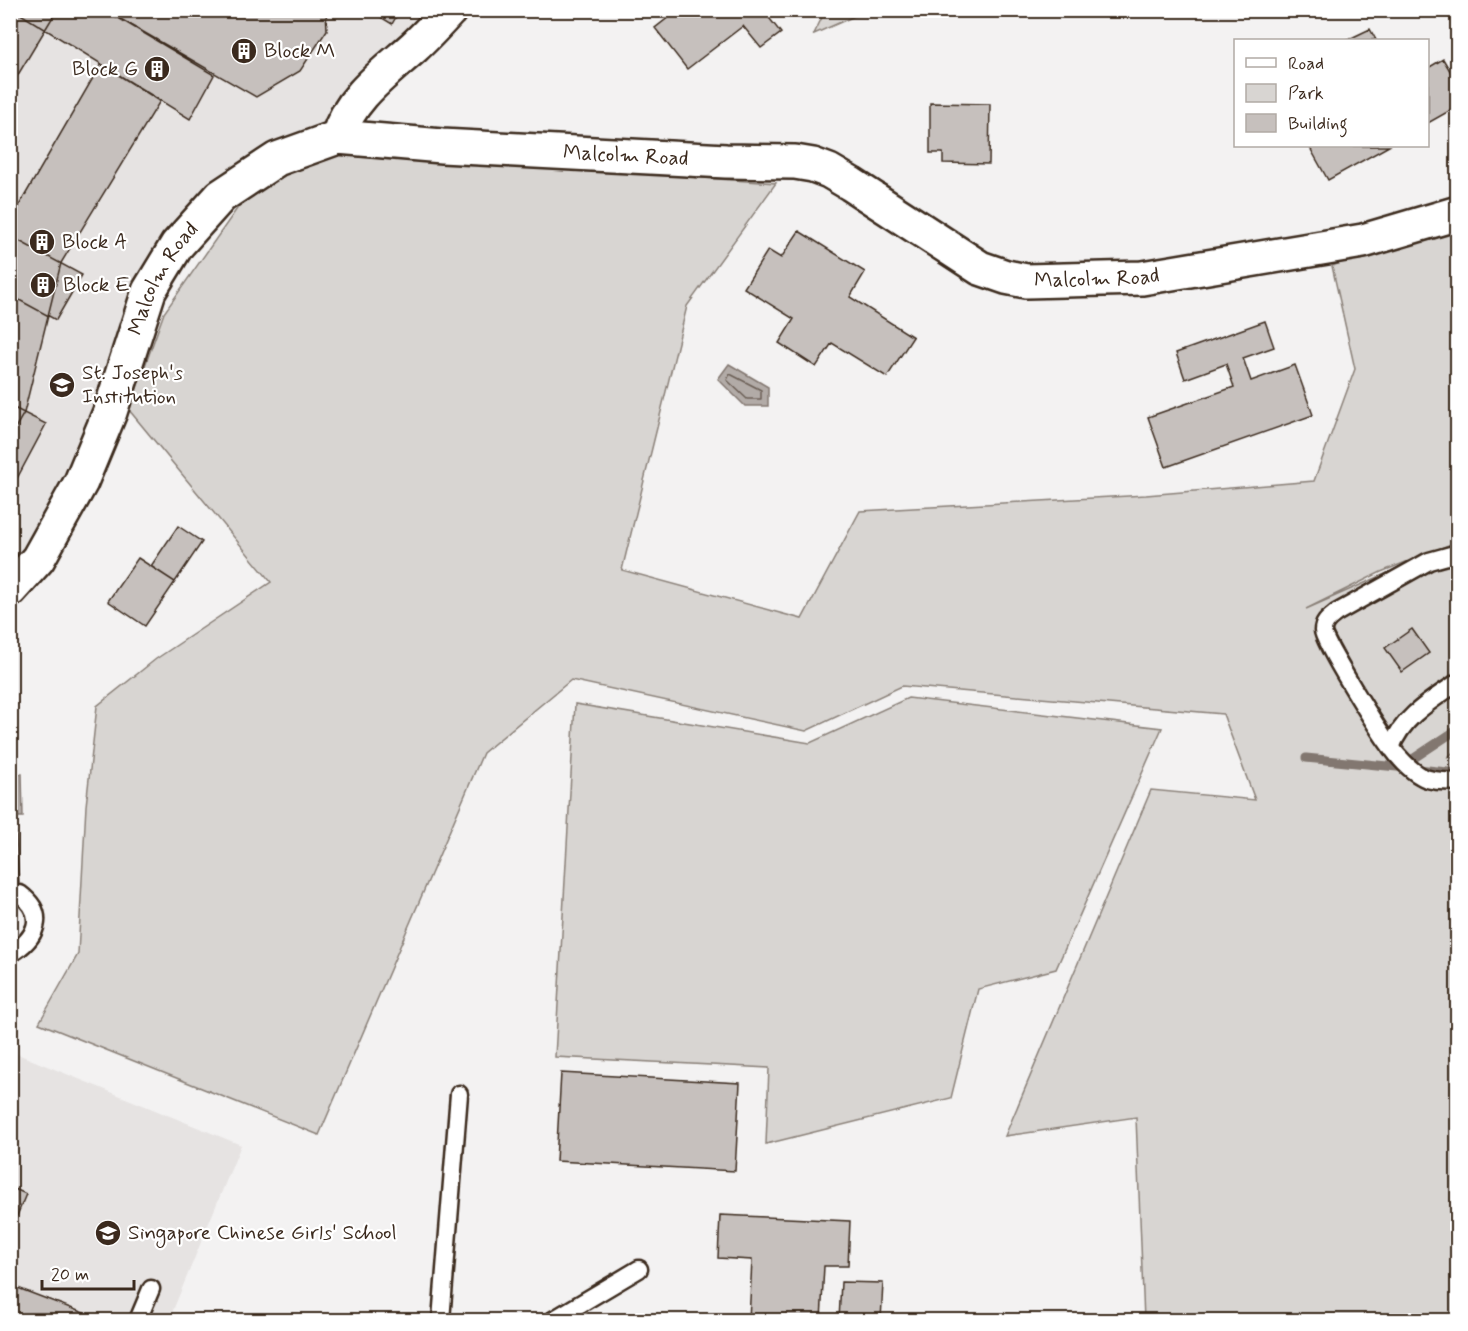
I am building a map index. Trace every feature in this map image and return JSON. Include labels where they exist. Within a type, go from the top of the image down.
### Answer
[{"type":"street","points":[[338,137],[343,121],[371,84],[416,45],[450,10]]},
{"type":"street","name":"Malcolm Road","points":[[10,590],[38,559],[81,482],[110,412],[149,291],[177,245],[221,196],[277,159],[338,137],[442,146],[726,161],[795,162],[813,165],[851,184],[980,268],[1026,281],[1142,278],[1363,241],[1458,213]]},
{"type":"lane","points":[[1458,553],[1429,561],[1336,613],[1325,622],[1323,632],[1327,644],[1392,749],[1422,777],[1458,782]]},
{"type":"lane","points":[[1392,749],[1398,733],[1407,720],[1458,682]]},
{"type":"lane","points":[[10,954],[26,945],[35,929],[36,912],[29,901],[20,894]]},
{"type":"lane","points":[[441,1320],[459,1094]]},
{"type":"lane","points":[[553,1320],[639,1269]]},
{"type":"lane","points":[[138,1320],[151,1289]]},
{"type":"shaded area","name":"St. Joseph's Institution","points":[[11,11],[437,11],[338,137],[181,227],[81,482],[11,590]]},
{"type":"shaded area","name":"Singapore Chinese Girls' School","points":[[10,1051],[241,1145],[169,1320],[11,1320]]},
{"type":"green space","points":[[825,10],[866,11],[814,34]]},
{"type":"green space","points":[[345,153],[776,183],[687,306],[622,570],[802,619],[860,511],[1146,495],[1314,481],[1355,369],[1332,266],[1457,222],[1458,748],[1448,757],[1458,759],[1457,1320],[1144,1320],[1136,1117],[1005,1136],[1151,790],[1255,800],[1223,714],[902,686],[806,731],[571,680],[483,753],[319,1135],[39,1023],[78,954],[86,806],[97,706],[156,659],[271,582],[129,410],[164,313],[241,203],[287,171]],"holes":[[[1453,544],[1306,609],[1381,572]]]},
{"type":"green space","points":[[908,698],[1162,728],[1056,969],[978,989],[951,1098],[766,1144],[769,1068],[555,1057],[575,704],[810,743]]},
{"type":"water","points":[[729,364],[768,387],[768,406],[745,406],[718,379]]},
{"type":"water","points":[[10,774],[22,774],[23,817],[11,817]]},
{"type":"building","points":[[10,10],[57,10],[10,88]]},
{"type":"building","name":"Block G","points":[[14,10],[105,10],[214,75],[190,119]]},
{"type":"building","name":"Block M","points":[[105,10],[326,10],[327,30],[300,71],[256,97]]},
{"type":"building","points":[[369,10],[400,10],[392,24]]},
{"type":"building","points":[[678,10],[763,10],[781,33],[761,48],[743,26],[687,69],[655,28]]},
{"type":"building","points":[[1370,29],[1375,39],[1349,39]]},
{"type":"building","points":[[1443,59],[1458,84],[1458,106],[1429,122],[1429,67]]},
{"type":"building","name":"Block A","points":[[101,64],[160,101],[61,263],[24,413],[10,437],[10,221]]},
{"type":"building","points":[[930,103],[990,104],[989,164],[943,163],[943,153],[930,153]]},
{"type":"building","points":[[1310,147],[1387,147],[1328,180]]},
{"type":"building","points":[[799,231],[865,272],[850,297],[913,337],[887,377],[832,343],[816,367],[779,343],[794,319],[744,288],[768,250],[781,258]]},
{"type":"building","name":"Block E","points":[[10,236],[82,275],[56,320],[10,295]]},
{"type":"building","points":[[1265,321],[1274,347],[1243,358],[1251,381],[1295,365],[1313,415],[1166,467],[1148,417],[1234,387],[1226,364],[1185,379],[1176,353]]},
{"type":"building","points":[[10,406],[46,424],[14,484],[10,482]]},
{"type":"building","points":[[178,526],[202,542],[175,582],[151,566]]},
{"type":"building","points":[[138,558],[175,582],[145,626],[108,601]]},
{"type":"building","points":[[1412,629],[1429,653],[1402,672],[1385,648]]},
{"type":"building","points":[[16,833],[19,885],[10,886],[10,834]]},
{"type":"building","points":[[561,1073],[740,1083],[735,1171],[556,1161]]},
{"type":"building","points":[[10,1187],[26,1194],[10,1233]]},
{"type":"building","points":[[720,1215],[850,1221],[848,1266],[824,1266],[821,1320],[749,1320],[752,1260],[718,1258]]},
{"type":"building","points":[[841,1282],[883,1283],[881,1320],[839,1320]]},
{"type":"building","points":[[10,1285],[102,1320],[10,1320]]},
{"type":"waterway","points":[[1402,766],[1458,729]]},
{"type":"waterway","points":[[1306,758],[1458,773]]},
{"type":"place","name":"Block M","points":[[244,51]]},
{"type":"place","name":"Block G","points":[[157,69]]},
{"type":"place","name":"Block A","points":[[42,242]]},
{"type":"place","name":"Block E","points":[[43,285]]},
{"type":"place","name":"St. Joseph's Institution","points":[[62,385]]},
{"type":"place","name":"Singapore Chinese Girls' School","points":[[108,1233]]}]
